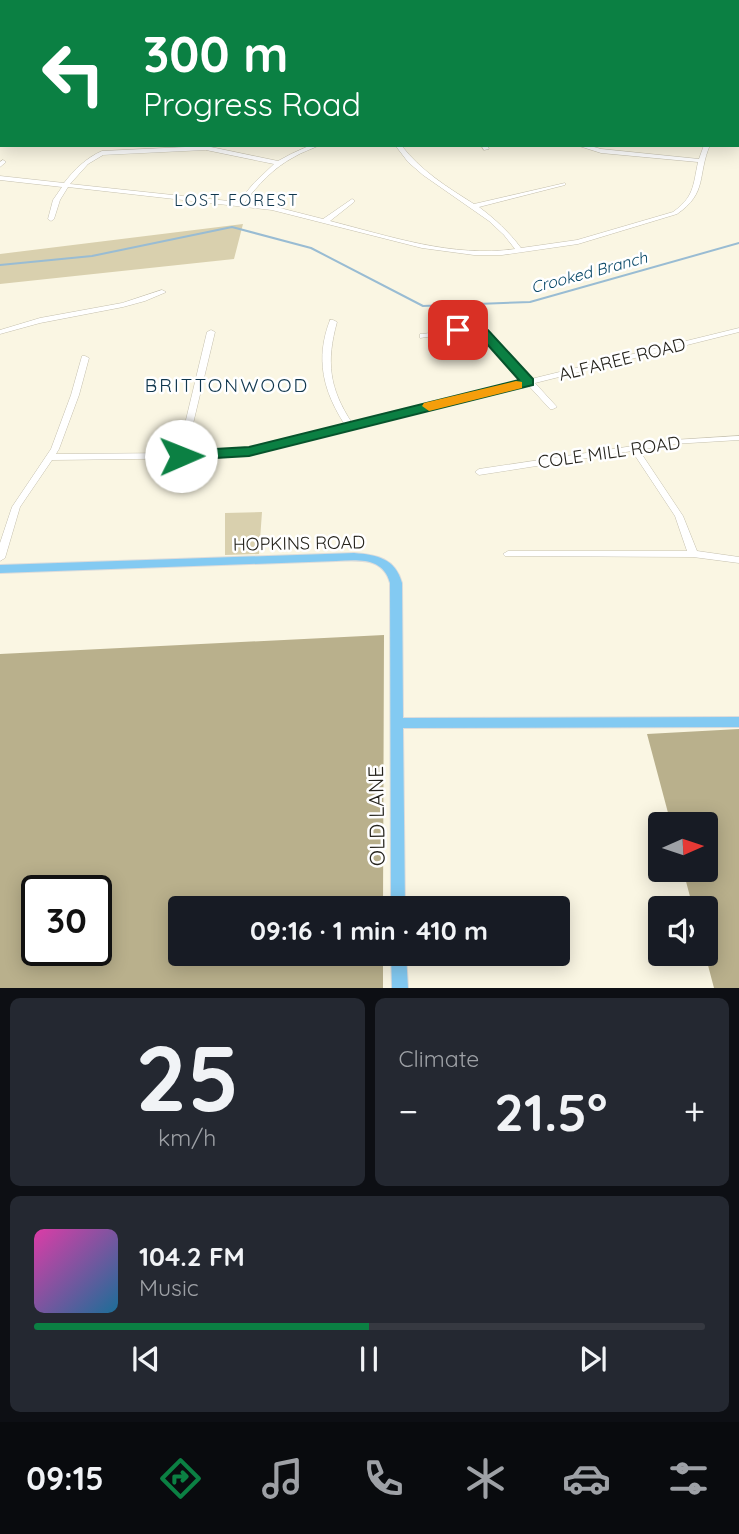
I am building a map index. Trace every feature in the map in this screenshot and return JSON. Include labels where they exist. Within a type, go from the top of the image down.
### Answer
[{"type":"main road","name":"HOPKINS ROAD","points":[[0,569],[336,557],[373,559],[389,567],[396,577],[396,723]]},
{"type":"main road","points":[[396,723],[739,722]]},
{"type":"main road","name":"OLD LANE","points":[[396,723],[398,896]]},
{"type":"main road","points":[[399,966],[400,988]]},
{"type":"street","points":[[239,205],[261,177],[277,163],[313,147]]},
{"type":"street","points":[[400,147],[418,168],[477,206],[497,223],[519,250]]},
{"type":"street","points":[[586,147],[701,161]]},
{"type":"street","points":[[0,178],[272,208],[447,251],[488,253],[603,236],[675,214],[688,205],[695,195],[706,147]]},
{"type":"street","points":[[51,219],[54,202],[67,185],[92,159],[108,152],[206,148],[277,163]]},
{"type":"street","points":[[477,206],[563,184]]},
{"type":"street","points":[[325,220],[352,201]]},
{"type":"street","points":[[0,332],[30,322],[146,298],[162,292]]},
{"type":"street","points":[[333,322],[328,341],[327,378],[332,399],[350,426]]},
{"type":"street","points":[[423,336],[468,329],[480,330],[553,407]]},
{"type":"street","name":"ALFAREE ROAD","points":[[51,457],[234,454],[739,330]]},
{"type":"street","points":[[181,456],[211,332]]},
{"type":"street","points":[[0,558],[16,508],[51,457],[75,395],[85,358]]},
{"type":"street","name":"COLE MILL ROAD","points":[[480,472],[673,442],[739,438]]},
{"type":"street","points":[[634,448],[678,516],[694,554]]},
{"type":"street","points":[[508,554],[694,554],[739,560]]},
{"type":"shaded area","points":[[243,224],[234,259],[0,284],[0,254]]},
{"type":"shaded area","points":[[262,512],[259,554],[225,555],[225,513]]},
{"type":"shaded area","points":[[384,635],[383,896],[168,896],[168,966],[383,966],[383,988],[0,988],[0,654]]},
{"type":"shaded area","points":[[739,729],[739,988],[714,988],[708,966],[718,966],[718,896],[690,896],[686,882],[718,882],[718,812],[668,812],[647,734]]},
{"type":"waterway","name":"Crooked Branch","points":[[0,265],[92,256],[232,227],[311,248],[423,306],[530,302],[739,243]]},
{"type":"slow traffic","points":[[429,406],[516,385]]},
{"type":"district","name":"LOST FOREST","points":[[237,200]]},
{"type":"district","name":"BRITTONWOOD","points":[[227,385]]},
{"type":"route","points":[[181,456],[249,451],[528,382],[483,332],[475,329],[458,330]]}]
